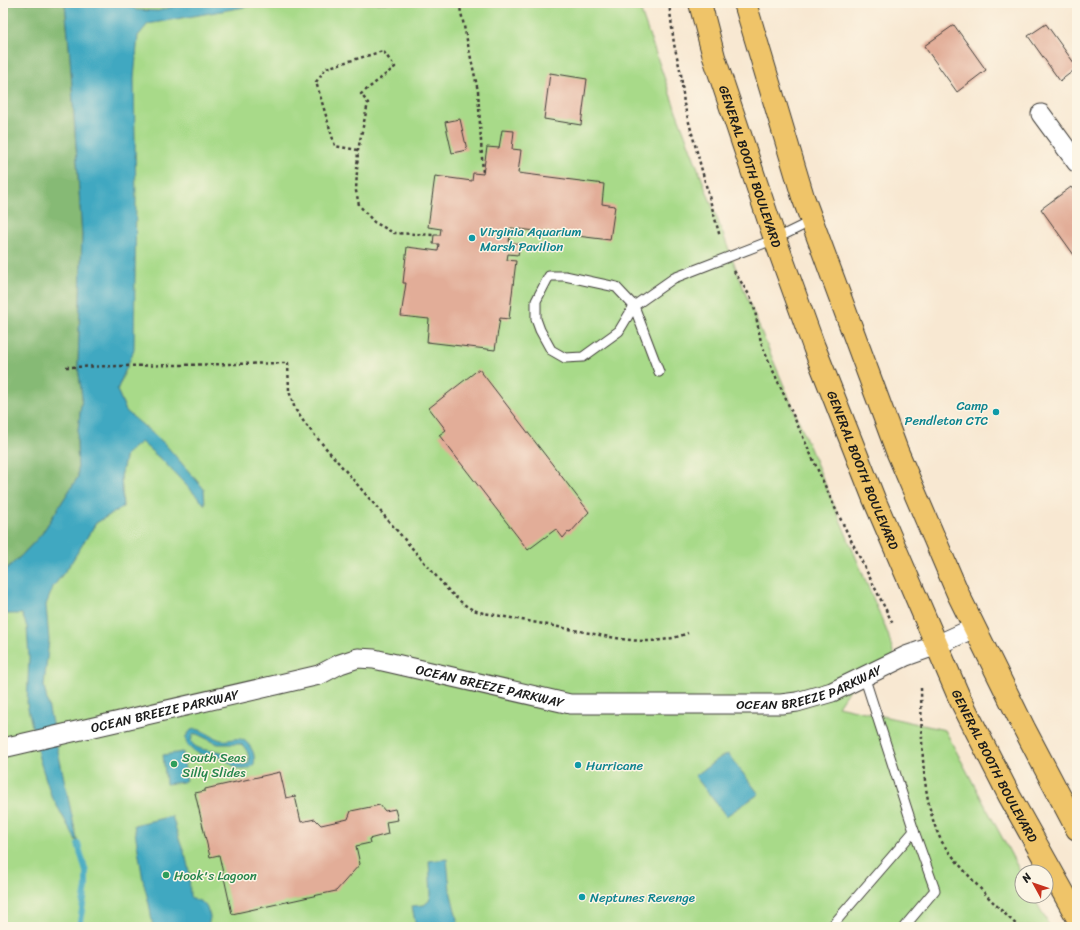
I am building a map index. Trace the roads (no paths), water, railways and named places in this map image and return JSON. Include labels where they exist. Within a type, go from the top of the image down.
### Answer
[{"type":"highway","name":"GENERAL BOOTH BOULEVARD","points":[[700,3],[714,57],[775,239],[814,348],[874,499],[959,697],[1010,797],[1077,917]]},
{"type":"highway","points":[[745,3],[803,197],[897,451],[958,596],[1024,728],[1077,829]]},
{"type":"street","points":[[1041,114],[1077,163]]},
{"type":"street","name":"OCEAN BREEZE PARKWAY","points":[[3,748],[319,675],[340,664],[358,658],[374,659],[570,704],[781,704],[797,702],[832,692],[906,656],[937,645],[974,628]]},
{"type":"lane","points":[[659,372],[634,306],[616,287],[565,276],[549,276],[536,301],[536,319],[540,330],[551,350],[565,358],[583,357],[619,331],[634,306],[674,278],[775,239],[812,221]]},
{"type":"lane","points":[[864,676],[914,831],[935,890],[904,927]]},
{"type":"lane","points":[[831,927],[914,831]]},
{"type":"water","points":[[65,3],[129,3],[136,10],[158,11],[189,3],[267,3],[148,24],[138,36],[134,78],[136,200],[134,350],[117,390],[126,411],[164,443],[204,489],[205,505],[164,462],[141,442],[126,454],[121,477],[123,507],[96,523],[69,566],[53,587],[46,605],[49,640],[44,686],[78,844],[51,795],[39,758],[27,704],[29,658],[27,627],[22,614],[3,614],[3,572],[41,535],[78,477],[77,438],[82,397],[78,366],[82,235]]},
{"type":"water","points":[[195,729],[222,740],[241,739],[245,741],[254,753],[255,761],[253,765],[246,769],[242,769],[220,757],[207,756],[194,751],[188,746],[186,740],[186,736],[191,730]],"holes":[[[197,734],[218,744],[241,744],[248,753],[249,763],[241,764],[221,752],[208,751],[198,748],[191,740],[192,736]]]},
{"type":"water","name":"South Seas Silly Slides","points":[[183,752],[186,780],[183,782],[166,784],[163,755]]},
{"type":"water","points":[[728,754],[759,794],[726,816],[695,776],[721,757]]},
{"type":"water","name":"Hook's Lagoon","points":[[172,816],[189,871],[190,896],[192,899],[203,903],[207,908],[210,917],[208,927],[153,927],[143,880],[134,825]]},
{"type":"water","points":[[447,859],[450,890],[459,927],[416,927],[412,906],[424,905],[429,901],[431,895],[429,861]]},
{"type":"waterway","points":[[78,844],[86,872],[86,888],[79,927]]},
{"type":"place","name":"Virginia Aquarium Marsh Pavilion","points":[[472,238]]},
{"type":"place","name":"Camp Pendleton CTC","points":[[996,412]]},
{"type":"place","name":"South Seas Silly Slides","points":[[174,764]]},
{"type":"place","name":"Hurricane","points":[[578,765]]},
{"type":"place","name":"Hook's Lagoon","points":[[166,875]]},
{"type":"place","name":"Neptunes Revenge","points":[[582,897]]}]
